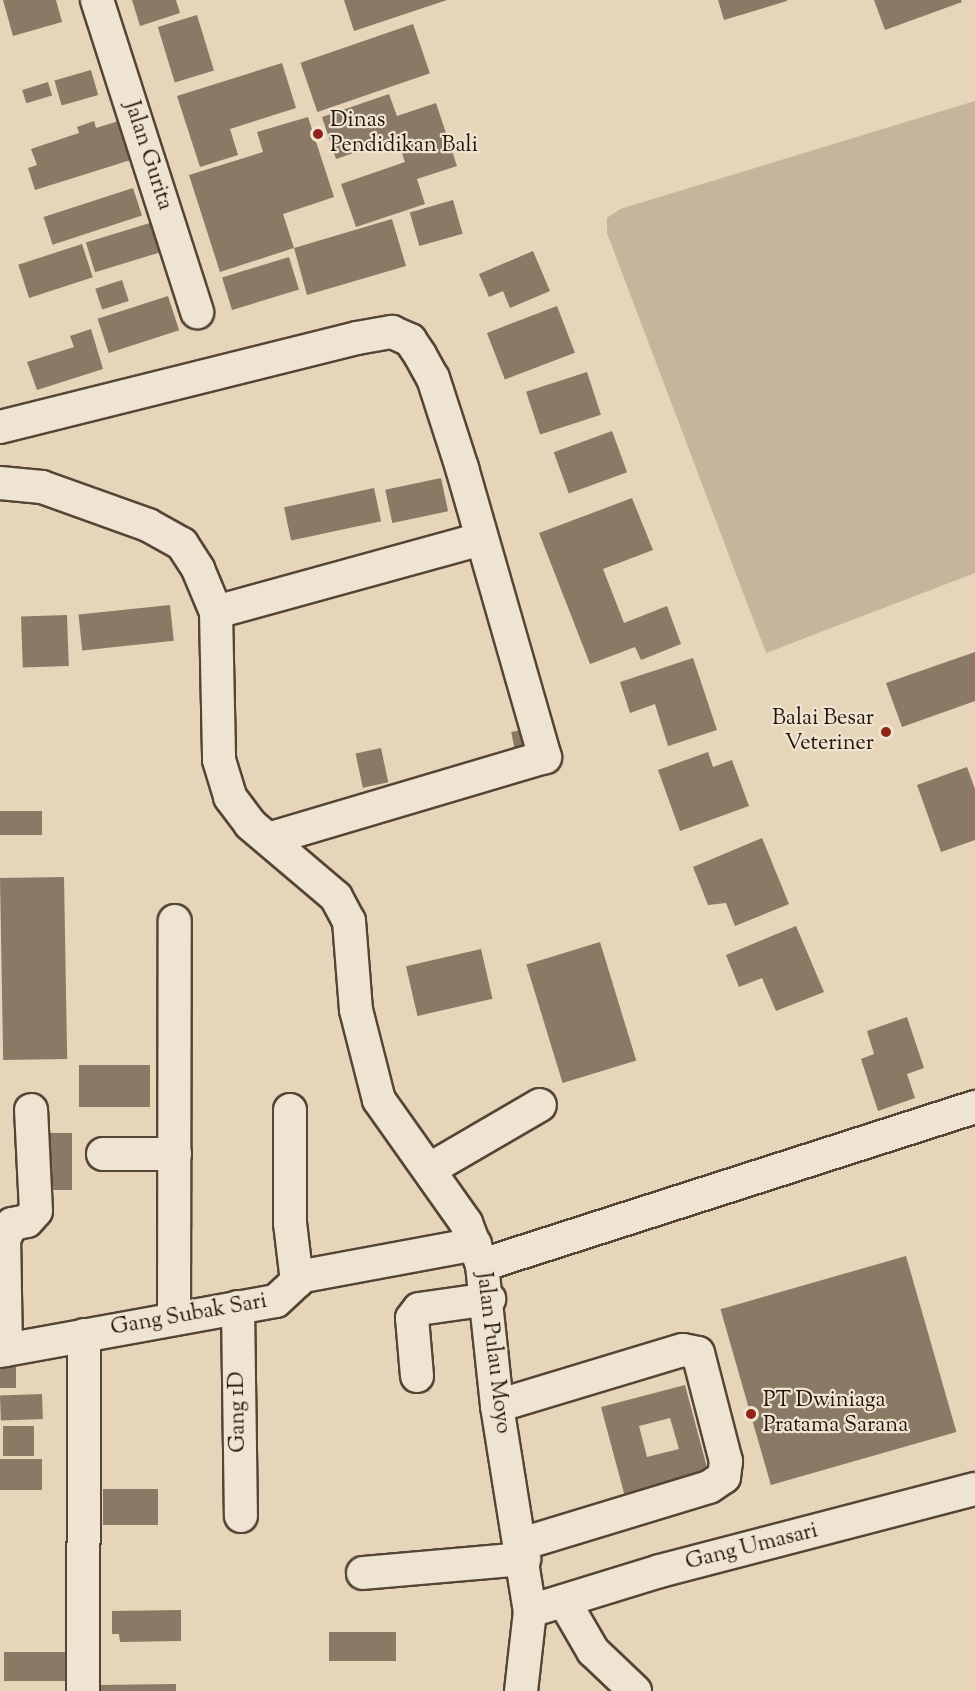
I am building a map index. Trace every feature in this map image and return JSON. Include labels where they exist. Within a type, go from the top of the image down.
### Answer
[{"type":"street","name":"Jalan Gurita","points":[[97,0],[197,312]]},
{"type":"street","points":[[0,427],[392,332],[410,340],[433,378],[545,757],[269,839]]},
{"type":"street","name":"Jalan Pulau Moyo","points":[[0,483],[42,487],[148,525],[182,544],[216,612],[219,760],[230,796],[269,839],[315,875],[349,921],[366,1065],[379,1100],[430,1169],[462,1252],[497,1406],[530,1611],[521,1691]]},
{"type":"street","points":[[216,612],[481,539]]},
{"type":"street","points":[[174,1318],[175,921]]},
{"type":"street","points":[[430,1169],[540,1105]]},
{"type":"street","name":"Gang Subak Sari","points":[[3,1351],[281,1299],[297,1282],[462,1252],[975,1107]]},
{"type":"street","points":[[3,1351],[3,1239],[12,1224],[27,1221],[36,1211],[31,1110]]},
{"type":"street","points":[[290,1110],[290,1223],[297,1282]]},
{"type":"street","points":[[103,1154],[175,1154]]},
{"type":"street","points":[[417,1376],[412,1318],[419,1309],[474,1301]]},
{"type":"street","name":"Gang 1D","points":[[238,1307],[241,1516]]},
{"type":"street","points":[[83,1691],[84,1335]]},
{"type":"street","points":[[363,1573],[522,1552],[709,1487],[724,1477],[726,1461],[698,1353],[682,1350],[497,1406]]},
{"type":"street","name":"Gang Umasari","points":[[530,1611],[975,1489]]},
{"type":"street","points":[[564,1601],[592,1651],[635,1691]]},
{"type":"shaded area","points":[[975,101],[975,573],[766,653],[607,233],[607,218],[620,209]]},
{"type":"building","points":[[3,0],[56,0],[62,22],[13,36]]},
{"type":"building","points":[[132,0],[176,0],[180,13],[140,26]]},
{"type":"building","points":[[344,0],[447,0],[354,31]]},
{"type":"building","points":[[718,0],[787,0],[787,1],[724,20]]},
{"type":"building","points":[[874,0],[961,0],[962,2],[885,30]]},
{"type":"building","points":[[197,15],[214,70],[175,82],[158,27]]},
{"type":"building","points":[[413,24],[430,73],[317,112],[300,63]]},
{"type":"building","points":[[282,63],[296,108],[230,129],[238,155],[200,167],[177,96]]},
{"type":"building","points":[[91,70],[98,95],[62,105],[54,80]]},
{"type":"building","points":[[48,82],[52,95],[26,103],[22,90]]},
{"type":"building","points":[[389,94],[397,116],[436,103],[457,166],[417,179],[425,204],[356,227],[341,184],[405,162],[397,138],[336,159],[322,117]]},
{"type":"building","points":[[308,117],[334,197],[283,214],[294,248],[220,272],[189,175],[263,152],[257,132]]},
{"type":"building","points":[[125,119],[137,158],[35,190],[28,168],[37,165],[31,149],[79,133],[77,127],[94,121],[96,128]]},
{"type":"building","points":[[133,188],[142,216],[53,245],[44,217]]},
{"type":"building","points":[[453,200],[463,234],[419,246],[410,212]]},
{"type":"building","points":[[392,219],[406,266],[307,295],[294,248]]},
{"type":"building","points":[[150,223],[159,253],[95,272],[86,243]]},
{"type":"building","points":[[82,244],[93,277],[29,298],[18,265]]},
{"type":"building","points":[[533,251],[550,291],[510,308],[503,291],[489,297],[479,274]]},
{"type":"building","points":[[289,257],[299,290],[232,310],[222,277]]},
{"type":"building","points":[[122,280],[129,301],[102,310],[95,289]]},
{"type":"building","points":[[168,296],[179,330],[109,353],[98,319]]},
{"type":"building","points":[[557,306],[575,353],[505,380],[487,333]]},
{"type":"building","points":[[91,329],[103,369],[37,390],[27,362],[74,347],[70,336]]},
{"type":"building","points":[[587,372],[601,415],[540,435],[526,392]]},
{"type":"building","points":[[612,431],[627,472],[569,494],[554,452]]},
{"type":"building","points":[[441,478],[448,511],[392,523],[385,490]]},
{"type":"building","points":[[374,488],[381,521],[291,540],[284,507]]},
{"type":"building","points":[[632,498],[653,550],[603,569],[624,623],[667,606],[681,644],[641,660],[635,647],[590,664],[539,533]]},
{"type":"building","points":[[170,605],[174,641],[82,650],[79,615]]},
{"type":"building","points":[[67,615],[69,666],[23,668],[21,617]]},
{"type":"building","points":[[975,652],[975,701],[902,727],[886,683]]},
{"type":"building","points":[[693,658],[717,730],[668,746],[655,704],[630,713],[620,682]]},
{"type":"building","points":[[527,729],[530,745],[514,748],[511,732]]},
{"type":"building","points":[[381,748],[388,782],[363,788],[356,753]]},
{"type":"building","points":[[708,752],[713,767],[732,760],[749,806],[680,831],[658,770]]},
{"type":"building","points":[[967,767],[975,789],[975,840],[941,852],[917,785]]},
{"type":"building","points":[[0,811],[42,811],[42,835],[0,835]]},
{"type":"building","points":[[762,838],[789,904],[735,926],[726,903],[708,905],[693,867]]},
{"type":"building","points":[[64,877],[67,1059],[3,1060],[0,878]]},
{"type":"building","points":[[796,926],[824,992],[776,1011],[762,978],[739,987],[726,955]]},
{"type":"building","points":[[600,942],[636,1061],[563,1083],[526,965]]},
{"type":"building","points":[[481,949],[492,999],[417,1016],[406,966]]},
{"type":"building","points":[[907,1017],[924,1068],[907,1074],[915,1098],[878,1111],[861,1059],[874,1054],[867,1031]]},
{"type":"building","points":[[79,1065],[150,1065],[150,1107],[79,1107]]},
{"type":"building","points":[[46,1133],[72,1133],[72,1190],[46,1190]]},
{"type":"building","points":[[906,1256],[956,1432],[771,1485],[720,1309]]},
{"type":"building","points":[[0,1357],[16,1357],[16,1388],[0,1388]]},
{"type":"building","points":[[685,1385],[709,1475],[625,1497],[601,1407]],"holes":[[[670,1418],[679,1449],[647,1457],[639,1426]]]},
{"type":"building","points":[[42,1394],[43,1419],[1,1420],[0,1395]]},
{"type":"building","points":[[3,1426],[34,1426],[34,1456],[3,1456]]},
{"type":"building","points":[[0,1459],[42,1459],[42,1490],[0,1490]]},
{"type":"building","points":[[103,1489],[158,1489],[158,1525],[103,1525]]},
{"type":"building","points":[[181,1610],[181,1641],[120,1642],[119,1634],[112,1634],[112,1611]]},
{"type":"building","points":[[329,1632],[396,1632],[396,1661],[329,1661]]},
{"type":"building","points":[[4,1652],[74,1652],[74,1681],[4,1681]]},
{"type":"building","points":[[176,1684],[176,1691],[99,1691],[99,1685]]},
{"type":"place","name":"Dinas Pendidikan Bali","points":[[318,134]]},
{"type":"place","name":"Balai Besar Veteriner","points":[[886,732]]},
{"type":"place","name":"PT Dwiniaga Pratama Sarana","points":[[751,1414]]}]
